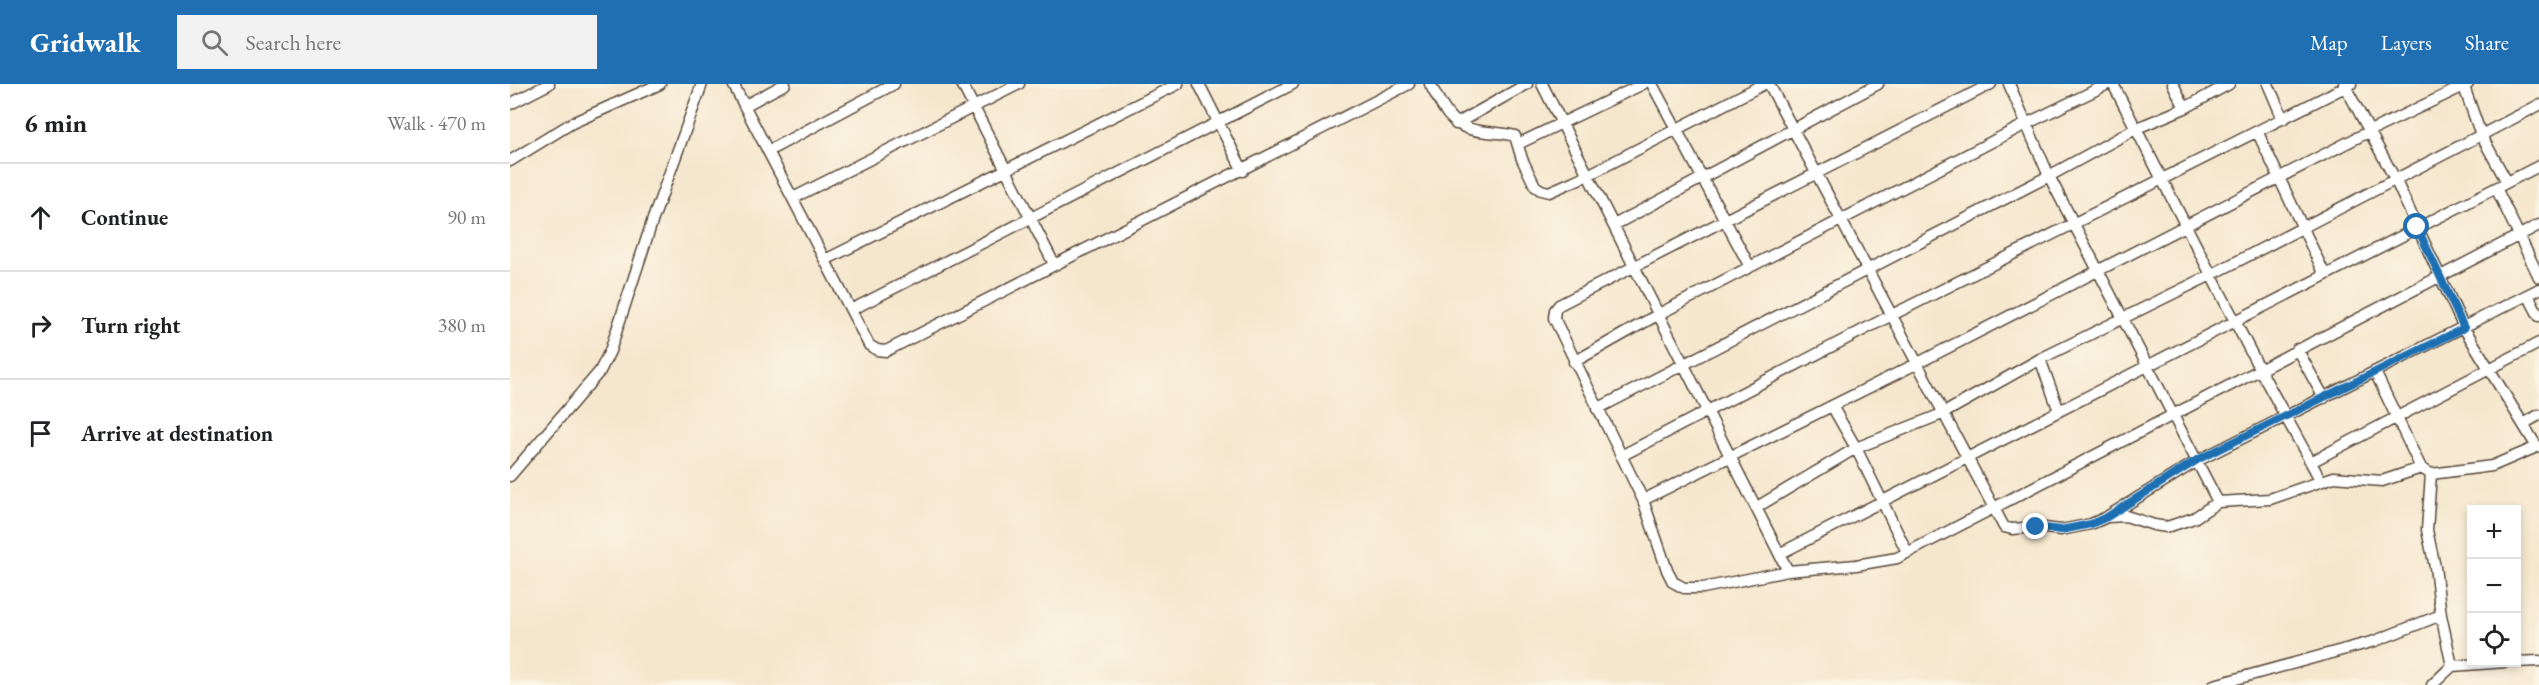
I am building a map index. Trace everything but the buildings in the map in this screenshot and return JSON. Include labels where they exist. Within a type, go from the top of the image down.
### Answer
[{"type":"street","points":[[510,104],[549,84]]},
{"type":"street","points":[[510,161],[572,123],[660,84]]},
{"type":"street","points":[[510,476],[600,371],[610,351],[653,219],[702,84]]},
{"type":"street","points":[[733,84],[869,345],[877,350],[886,351],[1410,84]]},
{"type":"street","points":[[744,106],[785,84]]},
{"type":"street","points":[[768,152],[894,84]]},
{"type":"street","points":[[962,84],[1054,264]]},
{"type":"street","points":[[792,198],[1019,84]]},
{"type":"street","points":[[825,261],[1178,84]]},
{"type":"street","points":[[1199,84],[1243,171]]},
{"type":"street","points":[[851,310],[1293,84]]},
{"type":"street","points":[[1430,84],[1448,116],[1456,124],[1469,131],[1515,136],[1522,159],[1535,186],[1549,192],[1588,175],[1764,84]]},
{"type":"street","points":[[1456,124],[1527,84]]},
{"type":"street","points":[[1542,84],[1781,553],[1788,571]]},
{"type":"street","points":[[1518,144],[1562,125],[1643,84]]},
{"type":"street","points":[[1652,84],[1750,267]]},
{"type":"street","points":[[1769,84],[1942,414],[2004,527],[2061,530],[2091,524],[2107,517],[2197,460],[2539,289]]},
{"type":"street","points":[[1614,225],[1878,84]]},
{"type":"street","points":[[1991,84],[1559,305],[1555,310],[1554,318],[1574,362],[1643,500],[1673,582],[1684,588],[1703,588],[1788,571],[1856,565],[1897,558],[2170,414],[2539,225]]},
{"type":"street","points":[[2009,84],[2028,123],[2049,177],[2170,414],[2218,502]]},
{"type":"street","points":[[1574,362],[1659,314],[2028,123],[2110,84],[2137,128],[2235,322],[2321,481]]},
{"type":"street","points":[[2173,84],[2185,108]]},
{"type":"street","points":[[1597,409],[2049,177],[2137,128],[2185,108],[2229,84]]},
{"type":"street","points":[[2268,84],[2283,119]]},
{"type":"street","points":[[1621,456],[1892,315],[2074,225],[2161,178],[2258,133],[2347,85],[2395,179],[2464,328],[2538,446],[2506,462],[2492,466],[2426,471],[2382,480],[2343,476],[2321,481],[2270,499],[2218,502],[2187,521],[2167,527],[2126,516],[2107,517]]},
{"type":"street","points":[[1643,500],[2465,85],[2481,135],[2507,182]]},
{"type":"street","points":[[1756,507],[1856,448],[1942,414],[2040,358],[2211,275],[2539,105]]},
{"type":"street","points":[[2258,133],[2325,275]]},
{"type":"street","points":[[1781,553],[2539,166]]},
{"type":"street","points":[[2496,188],[2539,276]]},
{"type":"street","points":[[2528,295],[2539,316]]},
{"type":"street","points":[[2311,462],[2539,343]]},
{"type":"street","points":[[2297,349],[2324,398]]},
{"type":"street","points":[[2040,358],[2059,411]]},
{"type":"street","points":[[2375,372],[2426,471],[2427,530],[2452,666]]},
{"type":"street","points":[[1832,406],[1856,448],[1907,552]]},
{"type":"street","points":[[2523,424],[2539,415]]},
{"type":"street","points":[[2214,685],[2375,641],[2441,615]]},
{"type":"street","points":[[2521,662],[2539,661]]},
{"type":"street","points":[[2432,685],[2452,666],[2467,665]]},
{"type":"route","points":[[2036,527],[2061,530],[2091,524],[2107,517],[2197,460],[2464,328],[2417,227]]}]
